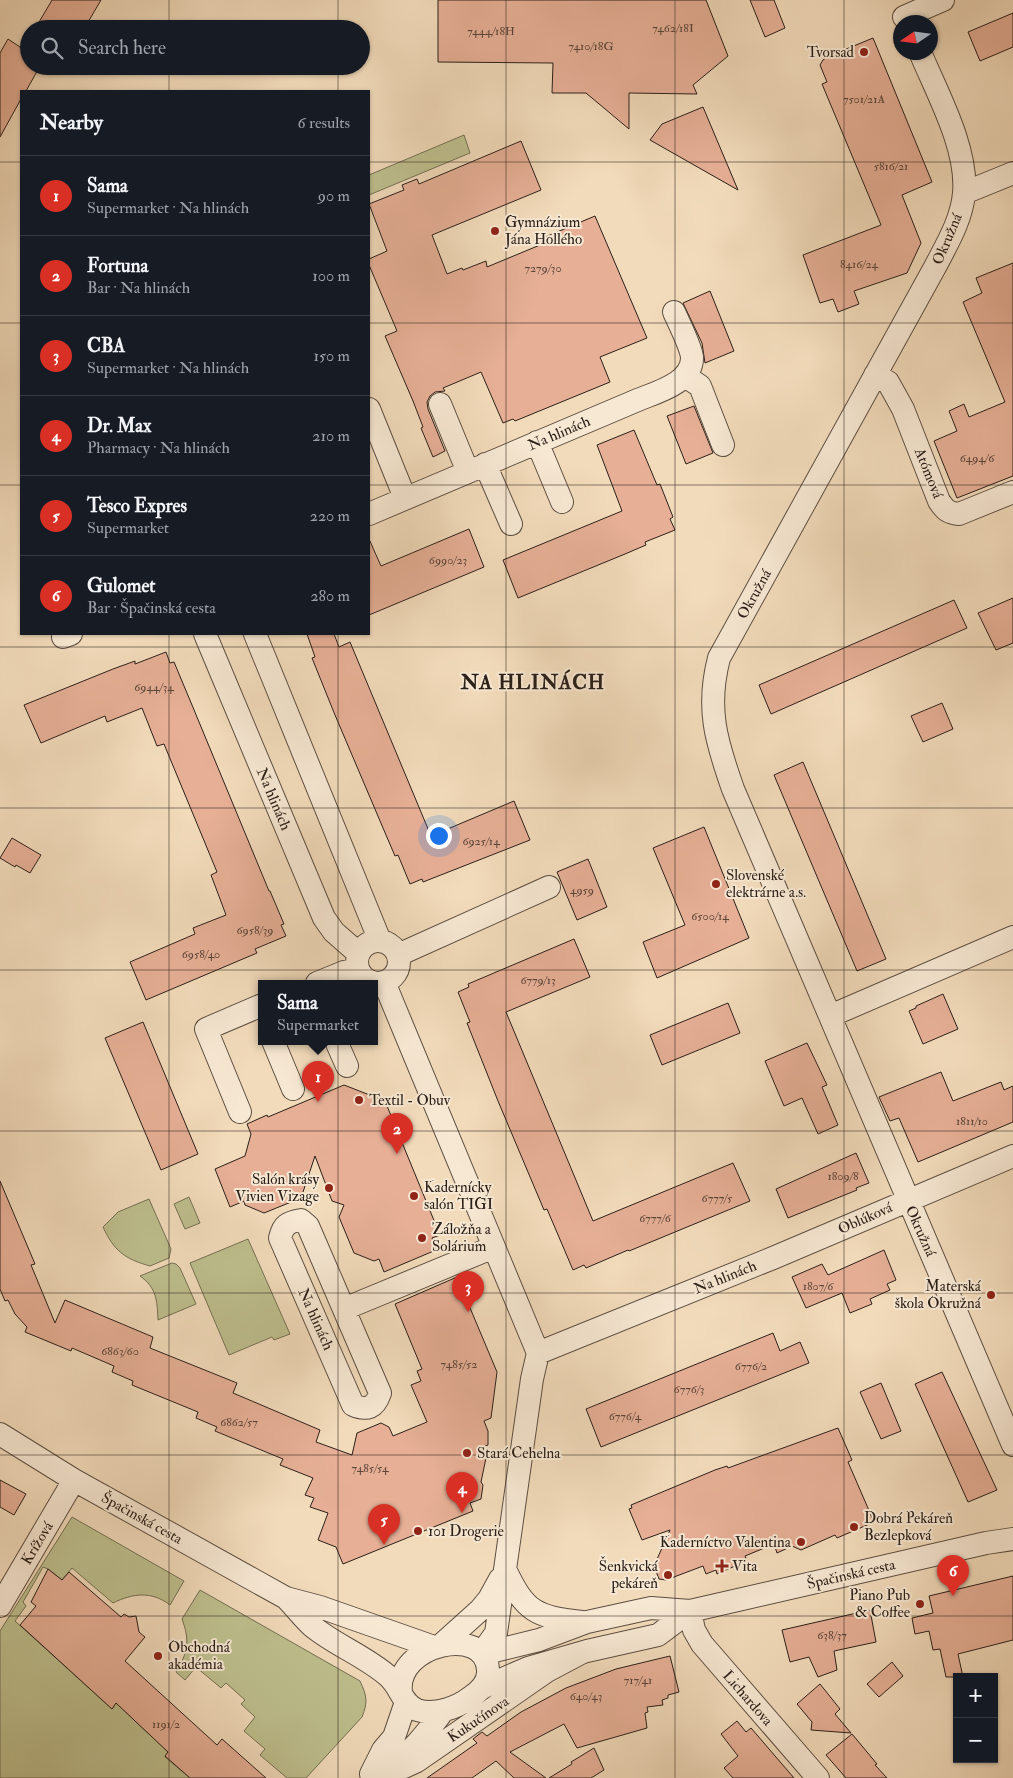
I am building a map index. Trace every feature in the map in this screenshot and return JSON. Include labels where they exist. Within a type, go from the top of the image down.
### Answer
[{"type":"street","points":[[903,13],[943,0]]},
{"type":"street","name":"Okružná","points":[[923,60],[960,148],[964,169],[964,193],[958,218],[947,244],[719,658],[712,699],[714,724],[720,752],[733,789],[1013,1445]]},
{"type":"street","name":"Okružná","points":[[964,193],[1013,173]]},
{"type":"street","points":[[674,312],[692,355],[690,366],[685,376],[700,386],[722,445]]},
{"type":"street","name":"Atómová","points":[[875,375],[888,382],[903,409],[939,501],[944,509],[950,514],[959,514],[1013,492]]},
{"type":"street","name":"Na hlinách","points":[[370,514],[672,385],[685,376]]},
{"type":"street","points":[[440,404],[476,468],[511,524]]},
{"type":"street","points":[[370,411],[405,498]]},
{"type":"street","points":[[537,442],[562,502]]},
{"type":"street","name":"Na hlinách","points":[[205,635],[324,918],[358,961]]},
{"type":"street","points":[[255,635],[380,941]]},
{"type":"street","points":[[398,955],[549,887]]},
{"type":"street","points":[[830,1016],[1013,937]]},
{"type":"street","points":[[324,980],[344,972],[358,961],[363,946],[371,942],[380,941],[394,948],[399,962],[393,977],[378,983]]},
{"type":"street","points":[[358,961],[363,977],[367,980]]},
{"type":"street","points":[[384,982],[538,1352],[532,1379],[496,1633],[480,1652],[488,1665],[488,1673],[482,1688]]},
{"type":"street","points":[[240,1112],[206,1029],[258,1009]]},
{"type":"street","points":[[275,1045],[293,1089]]},
{"type":"street","points":[[338,1045],[347,1066]]},
{"type":"street","name":"Oblúková","points":[[773,1258],[1013,1156]]},
{"type":"street","name":"Na hlinách","points":[[301,1220],[308,1226],[344,1309],[380,1393],[377,1402],[371,1407],[362,1409],[353,1405],[280,1238],[283,1228],[290,1221],[301,1220]]},
{"type":"street","name":"Na hlinách","points":[[344,1309],[494,1247]]},
{"type":"street","name":"Na hlinách","points":[[538,1352],[773,1258]]},
{"type":"street","name":"Špačinská cesta","points":[[0,1434],[13,1444],[74,1480],[286,1598],[320,1607],[437,1647],[454,1644],[470,1646],[480,1652],[539,1640],[587,1622],[652,1608],[690,1611],[1013,1538]]},
{"type":"street","name":"Krížová","points":[[0,1606],[74,1480]]},
{"type":"street","points":[[369,1776],[383,1750],[394,1737],[403,1697],[401,1679],[406,1668],[420,1654],[437,1647],[480,1610],[489,1599],[505,1569]]},
{"type":"street","name":"Špačinská cesta","points":[[505,1569],[523,1602],[533,1611],[557,1619],[587,1622]]},
{"type":"street","name":"Špačinská cesta","points":[[286,1598],[313,1626],[378,1668],[390,1678],[413,1708],[423,1712],[444,1710],[461,1704],[482,1688],[528,1668],[658,1635],[690,1611]]},
{"type":"street","name":"Lichardova","points":[[690,1611],[694,1630],[702,1644],[818,1778]]},
{"type":"street","name":"Kukučínova","points":[[369,1776],[396,1770],[417,1761],[547,1671],[581,1653]]},
{"type":"street","name":"Kukučínova","points":[[369,1776],[399,1760],[444,1710]]},
{"type":"green space","points":[[464,135],[470,153],[370,195],[370,175]]},
{"type":"green space","points":[[189,1197],[200,1223],[185,1229],[174,1204]]},
{"type":"green space","points":[[149,1199],[171,1249],[169,1258],[150,1266],[121,1253],[111,1242],[103,1227],[118,1212]]},
{"type":"green space","points":[[248,1239],[290,1334],[274,1340],[272,1337],[229,1355],[190,1263]]},
{"type":"green space","points":[[172,1263],[180,1268],[196,1304],[158,1320],[153,1290],[140,1276]]},
{"type":"green space","points":[[72,1517],[184,1581],[170,1605],[156,1597],[142,1595],[128,1597],[113,1603],[72,1568],[62,1580],[43,1567],[23,1602],[26,1606],[15,1621],[112,1709],[116,1703],[168,1752],[165,1757],[190,1778],[0,1778],[0,1631]]},
{"type":"green space","points":[[200,1590],[360,1681],[366,1699],[362,1717],[306,1778],[287,1778],[260,1755],[265,1749],[244,1731],[255,1717],[241,1704],[245,1700],[226,1683],[221,1688],[196,1667],[185,1680],[176,1672],[183,1658],[187,1640],[182,1619]]},
{"type":"building","points":[[52,0],[101,0],[89,20],[40,20]]},
{"type":"building","points":[[438,0],[706,0],[728,56],[693,85],[697,94],[629,93],[629,129],[586,93],[552,93],[553,63],[438,62]]},
{"type":"building","points":[[750,0],[774,0],[785,28],[765,37]]},
{"type":"building","points":[[1013,13],[1013,47],[980,61],[968,32]]},
{"type":"building","points":[[873,38],[932,182],[902,195],[921,243],[907,273],[854,291],[859,304],[838,312],[833,299],[820,303],[803,255],[881,225],[822,84],[827,82],[820,65],[827,57]]},
{"type":"building","points":[[8,39],[20,47],[20,75],[35,75],[27,90],[20,90],[20,101],[0,137],[0,53]]},
{"type":"building","points":[[703,107],[738,190],[650,140],[662,124]]},
{"type":"building","points":[[521,141],[541,190],[432,235],[447,274],[486,261],[487,267],[540,245],[538,240],[595,216],[647,338],[600,357],[610,382],[515,421],[513,419],[503,423],[481,372],[443,388],[445,391],[435,392],[427,402],[428,409],[445,451],[433,457],[421,428],[423,427],[413,401],[385,336],[397,331],[370,267],[370,259],[387,251],[370,204],[404,190],[402,185],[417,179],[419,184]]},
{"type":"building","points":[[1013,263],[1013,476],[957,498],[934,441],[957,431],[949,411],[964,404],[969,417],[1005,402],[963,302],[982,293],[976,278]]},
{"type":"building","points":[[710,291],[734,351],[705,363],[702,343],[683,303]]},
{"type":"building","points":[[694,406],[713,453],[686,464],[667,416]]},
{"type":"building","points":[[634,430],[657,485],[660,484],[673,517],[670,519],[675,530],[645,542],[646,545],[518,598],[503,560],[622,511],[597,445]]},
{"type":"building","points":[[469,529],[484,567],[370,615],[370,541],[381,566]]},
{"type":"building","points":[[1013,598],[1013,643],[996,650],[978,613]]},
{"type":"building","points":[[954,600],[967,628],[771,714],[759,685]]},
{"type":"building","points":[[307,635],[334,635],[339,647],[350,642],[431,836],[514,801],[530,840],[423,882],[422,879],[410,884],[398,855],[395,856],[335,715],[312,658],[315,657]]},
{"type":"building","points":[[166,652],[170,663],[174,662],[284,924],[281,925],[286,936],[255,949],[257,953],[146,1000],[130,962],[195,934],[193,928],[226,915],[211,875],[217,872],[164,744],[157,746],[142,708],[107,722],[105,716],[41,743],[24,705],[113,669],[135,661],[135,664]]},
{"type":"building","points":[[942,703],[953,729],[923,742],[911,716]]},
{"type":"building","points":[[803,762],[886,959],[857,971],[774,775]]},
{"type":"building","points":[[704,827],[749,938],[657,978],[643,942],[685,925],[653,848]]},
{"type":"building","points":[[12,838],[41,855],[30,873],[0,858]]},
{"type":"building","points":[[588,859],[607,907],[577,920],[557,872]]},
{"type":"building","points":[[574,939],[590,977],[506,1012],[593,1221],[733,1163],[750,1201],[586,1268],[584,1265],[573,1270],[547,1209],[544,1210],[498,1101],[467,1023],[470,1022],[458,992],[469,987],[468,984]]},
{"type":"building","points":[[943,994],[958,1029],[923,1044],[909,1011]]},
{"type":"building","points":[[728,1003],[740,1033],[662,1065],[650,1035]]},
{"type":"building","points":[[143,1022],[198,1154],[161,1170],[105,1038]]},
{"type":"building","points":[[807,1043],[827,1085],[822,1087],[838,1125],[818,1134],[802,1098],[784,1106],[765,1061]]},
{"type":"building","points":[[941,1072],[953,1101],[1001,1082],[1004,1090],[1013,1086],[1013,1122],[918,1162],[899,1118],[890,1121],[879,1097]]},
{"type":"building","points":[[344,1085],[385,1101],[440,1235],[432,1238],[436,1250],[384,1272],[379,1259],[374,1261],[354,1253],[339,1217],[344,1205],[332,1201],[315,1156],[301,1198],[264,1213],[245,1205],[244,1201],[230,1207],[215,1169],[245,1156],[251,1134],[247,1124]]},
{"type":"building","points":[[856,1153],[869,1183],[856,1188],[857,1190],[788,1218],[776,1189]]},
{"type":"building","points":[[0,1181],[35,1264],[31,1265],[55,1323],[65,1300],[153,1337],[150,1348],[237,1383],[233,1393],[320,1430],[316,1442],[352,1455],[357,1433],[381,1423],[389,1427],[393,1436],[427,1422],[411,1385],[421,1381],[417,1371],[422,1369],[395,1304],[457,1277],[497,1372],[491,1418],[484,1421],[488,1431],[488,1445],[482,1447],[486,1458],[481,1482],[483,1485],[481,1499],[470,1503],[473,1511],[343,1564],[336,1547],[318,1540],[328,1513],[310,1507],[314,1498],[305,1495],[313,1478],[280,1465],[283,1459],[215,1431],[217,1427],[196,1418],[198,1412],[132,1385],[133,1381],[112,1372],[114,1366],[72,1348],[71,1351],[25,1332],[27,1327],[15,1314],[8,1300],[5,1301],[0,1289]]},
{"type":"building","points":[[884,1250],[896,1280],[887,1284],[890,1290],[870,1299],[872,1304],[850,1313],[842,1293],[806,1308],[792,1277],[822,1264],[828,1275]]},
{"type":"building","points":[[773,1333],[780,1351],[800,1342],[809,1363],[601,1447],[586,1409]]},
{"type":"building","points":[[942,1372],[997,1490],[968,1502],[915,1384]]},
{"type":"building","points":[[881,1383],[901,1431],[881,1439],[860,1392]]},
{"type":"building","points":[[838,1428],[852,1460],[848,1462],[874,1522],[837,1538],[835,1535],[801,1550],[792,1546],[777,1553],[774,1544],[745,1556],[746,1558],[734,1563],[735,1566],[717,1574],[716,1570],[706,1574],[703,1566],[666,1580],[659,1579],[654,1566],[670,1530],[642,1540],[629,1509],[632,1508],[631,1505],[715,1470],[727,1466],[728,1468]]},
{"type":"building","points":[[0,1480],[26,1494],[14,1515],[0,1507]]},
{"type":"building","points":[[48,1569],[62,1580],[69,1572],[121,1617],[124,1614],[129,1617],[136,1616],[139,1632],[145,1637],[125,1661],[217,1745],[222,1739],[266,1778],[190,1778],[165,1756],[168,1752],[116,1703],[112,1709],[20,1625],[36,1606],[31,1602]]},
{"type":"building","points":[[1013,1576],[1013,1640],[958,1654],[962,1673],[953,1673],[953,1677],[946,1677],[940,1649],[933,1650],[929,1631],[915,1634],[912,1618],[933,1613],[929,1596]]},
{"type":"building","points":[[870,1610],[876,1642],[834,1651],[837,1670],[818,1677],[809,1657],[790,1662],[782,1630]]},
{"type":"building","points":[[670,1656],[679,1692],[668,1695],[668,1698],[662,1700],[663,1705],[647,1707],[648,1712],[645,1713],[647,1728],[577,1748],[564,1724],[510,1752],[546,1778],[514,1778],[496,1761],[472,1778],[427,1778],[477,1743],[473,1739],[482,1732],[487,1736],[521,1712],[566,1688],[616,1669]]},
{"type":"building","points":[[892,1662],[903,1676],[879,1697],[867,1684]]},
{"type":"building","points":[[820,1684],[840,1709],[835,1714],[851,1733],[811,1730],[812,1722],[797,1704]]},
{"type":"building","points":[[737,1721],[746,1732],[751,1728],[794,1778],[733,1778],[724,1768],[738,1756],[721,1734]]},
{"type":"building","points":[[852,1734],[887,1778],[846,1778],[826,1755]]},
{"type":"building","points":[[594,1748],[604,1770],[591,1778],[549,1778],[572,1764],[571,1762]]},
{"type":"place","name":"Tvorsad","points":[[864,52]]},
{"type":"place","name":"Gymnázium Jána Hollého","points":[[495,231]]},
{"type":"place","name":"Slovenské elektrárne a.s.","points":[[716,884]]},
{"type":"place","name":"Textil - Obuv","points":[[359,1100]]},
{"type":"place","name":"Sama","points":[[318,1102]]},
{"type":"place","name":"Fortuna","points":[[397,1154]]},
{"type":"place","name":"Salón krásy Vivien Vizage","points":[[329,1188]]},
{"type":"place","name":"Kadernícky salón TIGI","points":[[414,1196]]},
{"type":"place","name":"Záložňa a Solárium","points":[[422,1238]]},
{"type":"place","name":"Materská škola Okružná","points":[[991,1295]]},
{"type":"place","name":"CBA","points":[[468,1312]]},
{"type":"place","name":"Stará Cehelna","points":[[467,1453]]},
{"type":"place","name":"Dr. Max","points":[[462,1513]]},
{"type":"place","name":"Dobrá Pekáreň Bezlepková","points":[[854,1527]]},
{"type":"place","name":"101 Drogerie","points":[[418,1531]]},
{"type":"place","name":"Kaderníctvo Valentina","points":[[801,1542]]},
{"type":"place","name":"Tesco Expres","points":[[384,1545]]},
{"type":"place","name":"Vita","points":[[722,1566]]},
{"type":"place","name":"Šenkvická pekáreň","points":[[668,1575]]},
{"type":"place","name":"Gulomet","points":[[953,1596]]},
{"type":"place","name":"Piano Pub & Coffee","points":[[920,1604]]},
{"type":"place","name":"Obchodná akadémia","points":[[158,1656]]},
{"type":"district","name":"NA HLINÁCH","points":[[533,682]]}]
